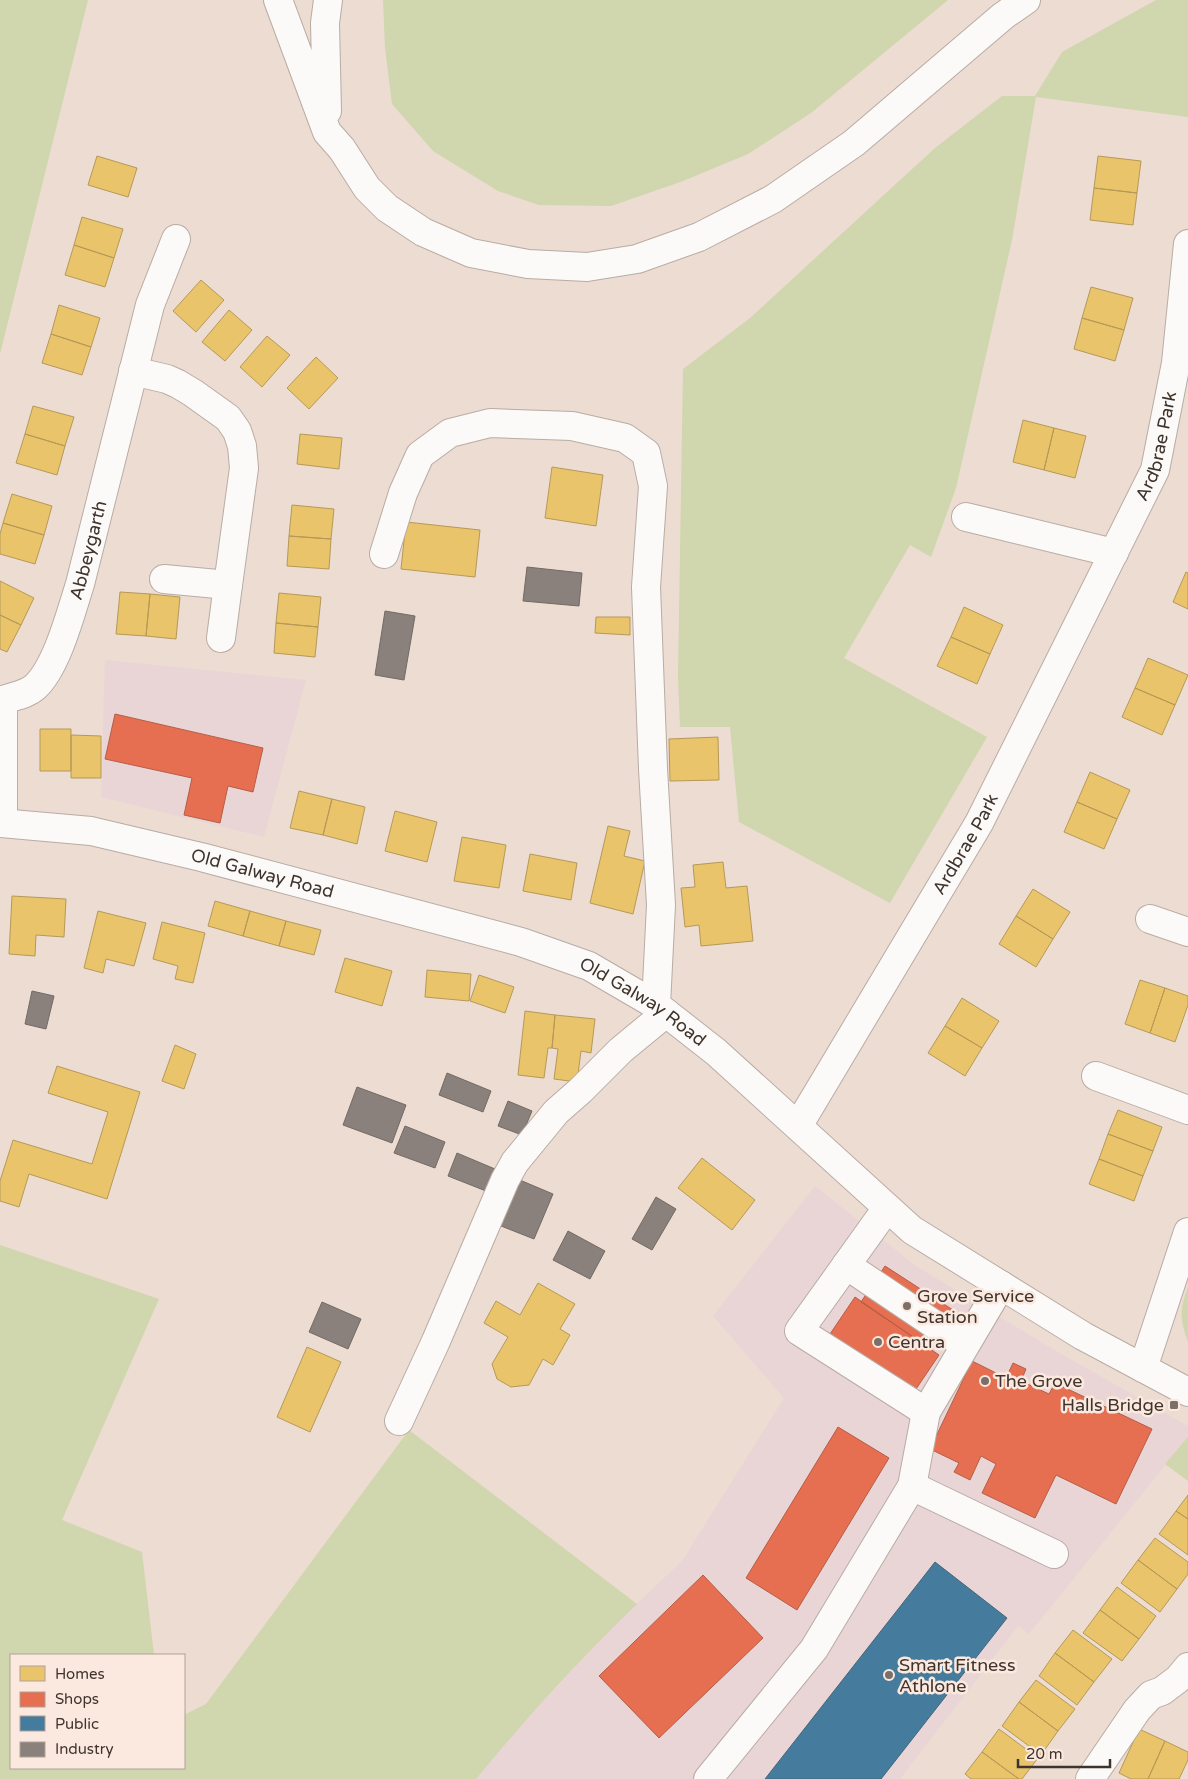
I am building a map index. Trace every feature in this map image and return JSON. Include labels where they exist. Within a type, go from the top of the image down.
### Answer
[{"type":"main road","points":[[278,0],[327,132],[342,149],[367,188],[387,208],[423,232],[471,253],[528,264],[586,267],[637,259],[699,237],[773,199],[854,143],[1003,16],[1026,0]]},
{"type":"main road","points":[[327,132],[325,23],[328,0]]},
{"type":"main road","name":"Abbeygarth","points":[[2,823],[1,699],[22,694],[34,688],[48,669],[66,627],[80,584],[150,305],[176,239]]},
{"type":"main road","name":"Ardbrae Park","points":[[798,1126],[979,823],[1155,470],[1176,363],[1188,244]]},
{"type":"main road","points":[[133,371],[167,379],[178,384],[228,418],[237,430],[242,446],[244,468],[221,638]]},
{"type":"main road","points":[[384,554],[403,493],[420,455],[450,433],[490,423],[572,426],[626,438],[646,453],[653,486],[646,586],[653,769],[661,905],[661,1009],[581,1090],[556,1112],[515,1162],[504,1180],[436,1341],[399,1421]]},
{"type":"main road","points":[[966,517],[1114,553]]},
{"type":"main road","points":[[164,579],[228,585]]},
{"type":"main road","name":"Old Galway Road","points":[[2,823],[72,829],[118,837],[210,859],[521,942],[589,966],[661,1009],[716,1052],[887,1208],[927,1240],[1083,1336],[1188,1392]]},
{"type":"main road","points":[[1150,919],[1188,932]]},
{"type":"main road","points":[[1096,1076],[1188,1110]]},
{"type":"main road","points":[[887,1208],[799,1331],[926,1412]]},
{"type":"main road","points":[[1143,1368],[1188,1232]]},
{"type":"main road","points":[[846,1265],[965,1345]]},
{"type":"main road","points":[[708,1779],[814,1649],[912,1486],[926,1412],[1001,1285]]},
{"type":"main road","points":[[912,1486],[1054,1554]]},
{"type":"main road","points":[[1090,1779],[1141,1706],[1151,1695],[1162,1691],[1186,1673]]},
{"type":"shaded area","points":[[105,660],[306,680],[264,837],[101,797]]},
{"type":"shaded area","points":[[815,1186],[916,1266],[1051,1348],[1188,1426],[1188,1437],[1029,1634],[1018,1626],[900,1779],[476,1779],[511,1736],[612,1627],[682,1561],[784,1398],[713,1316]]},
{"type":"green space","points":[[0,0],[88,0],[0,354]]},
{"type":"green space","points":[[383,0],[948,0],[811,113],[748,154],[683,181],[611,206],[539,205],[498,191],[433,151],[392,104],[385,48]]},
{"type":"green space","points":[[1156,0],[1188,0],[1188,117],[1036,97],[1012,240],[956,488],[931,557],[910,545],[844,658],[987,737],[890,903],[739,822],[730,727],[680,727],[678,676],[683,369],[750,318],[935,148],[1002,96],[1035,96],[1062,52]]},
{"type":"green space","points":[[0,1245],[159,1299],[62,1520],[142,1552],[154,1654],[10,1654],[10,1769],[185,1769],[185,1714],[206,1704],[409,1430],[637,1604],[554,1689],[476,1779],[0,1779]]},
{"type":"green space","points":[[1188,1286],[1188,1342],[1183,1326],[1182,1314],[1183,1301]]},
{"type":"green space","points":[[1188,1437],[1188,1481],[1165,1464]]},
{"type":"building: Homes","points":[[97,156],[137,168],[128,197],[88,185]]},
{"type":"building: Homes","points":[[1098,156],[1141,161],[1137,193],[1094,188]]},
{"type":"building: Homes","points":[[1094,188],[1137,193],[1133,225],[1090,220]]},
{"type":"building: Homes","points":[[82,217],[123,229],[114,258],[74,245]]},
{"type":"building: Homes","points":[[74,245],[114,258],[105,287],[65,275]]},
{"type":"building: Homes","points":[[201,280],[224,300],[196,332],[173,311]]},
{"type":"building: Homes","points":[[1091,287],[1133,298],[1124,330],[1082,318]]},
{"type":"building: Homes","points":[[59,305],[100,318],[91,347],[51,334]]},
{"type":"building: Homes","points":[[229,310],[252,330],[225,361],[202,342]]},
{"type":"building: Homes","points":[[1082,318],[1124,330],[1115,361],[1074,349]]},
{"type":"building: Homes","points":[[51,334],[91,347],[82,375],[42,363]]},
{"type":"building: Homes","points":[[267,336],[290,355],[262,387],[240,367]]},
{"type":"building: Homes","points":[[316,357],[338,378],[309,409],[287,388]]},
{"type":"building: Homes","points":[[33,406],[74,417],[65,446],[25,434]]},
{"type":"building: Homes","points":[[1023,420],[1054,428],[1044,470],[1013,462]]},
{"type":"building: Homes","points":[[1054,428],[1086,436],[1075,478],[1044,470]]},
{"type":"building: Homes","points":[[25,434],[65,446],[57,475],[16,463]]},
{"type":"building: Homes","points":[[300,434],[342,438],[339,469],[297,464]]},
{"type":"building: Homes","points":[[552,467],[603,475],[596,526],[545,518]]},
{"type":"building: Homes","points":[[12,494],[52,506],[44,535],[3,523]]},
{"type":"building: Homes","points":[[292,505],[334,509],[331,539],[289,536]]},
{"type":"building: Homes","points":[[406,522],[480,530],[475,577],[401,569]]},
{"type":"building: Homes","points":[[3,523],[44,535],[35,564],[0,554],[0,534]]},
{"type":"building: Homes","points":[[289,536],[331,539],[329,569],[287,566]]},
{"type":"building: Homes","points":[[1186,572],[1188,573],[1188,609],[1173,602]]},
{"type":"building: Homes","points":[[0,581],[34,598],[21,625],[0,615]]},
{"type":"building: Homes","points":[[120,592],[150,594],[146,636],[116,634]]},
{"type":"building: Homes","points":[[279,593],[321,597],[318,627],[276,623]]},
{"type":"building: Homes","points":[[150,594],[180,597],[176,639],[146,636]]},
{"type":"building: Homes","points":[[964,607],[1003,625],[990,654],[951,637]]},
{"type":"building: Homes","points":[[0,615],[21,625],[7,652],[0,649]]},
{"type":"building: Homes","points":[[596,617],[630,617],[630,635],[595,633]]},
{"type":"building: Homes","points":[[276,623],[318,627],[315,657],[274,653]]},
{"type":"building: Homes","points":[[951,637],[990,654],[977,684],[937,666]]},
{"type":"building: Homes","points":[[1148,658],[1188,675],[1175,705],[1135,688]]},
{"type":"building: Homes","points":[[1135,688],[1175,705],[1162,735],[1122,717]]},
{"type":"building: Homes","points":[[40,729],[71,729],[71,771],[40,771]]},
{"type":"building: Homes","points":[[71,735],[101,736],[101,778],[71,778]]},
{"type":"building: Homes","points":[[718,737],[719,780],[670,781],[669,739]]},
{"type":"building: Homes","points":[[1090,772],[1130,790],[1117,819],[1077,802]]},
{"type":"building: Homes","points":[[299,791],[332,799],[323,835],[290,828]]},
{"type":"building: Homes","points":[[332,799],[365,807],[357,844],[323,835]]},
{"type":"building: Homes","points":[[1077,802],[1117,819],[1104,849],[1064,832]]},
{"type":"building: Homes","points":[[395,811],[437,822],[427,862],[385,851]]},
{"type":"building: Homes","points":[[608,826],[630,831],[624,856],[645,861],[633,914],[590,903]]},
{"type":"building: Homes","points":[[462,837],[506,845],[499,888],[454,881]]},
{"type":"building: Homes","points":[[530,854],[577,863],[571,900],[523,891]]},
{"type":"building: Homes","points":[[723,862],[726,888],[747,886],[753,941],[701,946],[699,925],[685,927],[681,888],[695,887],[693,865]]},
{"type":"building: Homes","points":[[1033,889],[1070,912],[1053,939],[1016,916]]},
{"type":"building: Homes","points":[[12,896],[66,899],[64,937],[36,935],[35,956],[9,954]]},
{"type":"building: Homes","points":[[215,901],[250,911],[243,936],[208,926]]},
{"type":"building: Homes","points":[[98,911],[146,923],[134,966],[106,959],[103,973],[84,968]]},
{"type":"building: Homes","points":[[250,911],[286,921],[279,946],[243,936]]},
{"type":"building: Homes","points":[[1016,916],[1053,939],[1036,967],[999,944]]},
{"type":"building: Homes","points":[[286,921],[321,930],[314,955],[279,946]]},
{"type":"building: Homes","points":[[162,922],[205,933],[193,983],[175,979],[178,966],[153,959]]},
{"type":"building: Homes","points":[[345,958],[392,971],[382,1006],[335,992]]},
{"type":"building: Homes","points":[[427,970],[471,974],[469,1001],[425,997]]},
{"type":"building: Homes","points":[[479,975],[514,987],[505,1013],[470,1001]]},
{"type":"building: Homes","points":[[1140,980],[1165,988],[1150,1033],[1125,1024]]},
{"type":"building: Homes","points":[[1165,988],[1188,996],[1188,1005],[1175,1042],[1150,1033]]},
{"type":"building: Homes","points":[[962,998],[999,1021],[982,1048],[945,1026]]},
{"type":"building: Homes","points":[[525,1011],[555,1015],[552,1048],[548,1048],[544,1078],[518,1075]]},
{"type":"building: Homes","points":[[555,1015],[595,1019],[591,1053],[581,1051],[577,1082],[554,1079],[558,1049],[552,1048]]},
{"type":"building: Homes","points":[[945,1026],[982,1048],[965,1076],[928,1053]]},
{"type":"building: Homes","points":[[175,1045],[196,1054],[184,1089],[162,1081]]},
{"type":"building: Homes","points":[[57,1066],[140,1092],[107,1199],[29,1174],[19,1207],[0,1201],[0,1181],[13,1140],[92,1164],[108,1112],[48,1093]]},
{"type":"building: Homes","points":[[1118,1110],[1162,1127],[1153,1151],[1108,1134]]},
{"type":"building: Homes","points":[[1108,1134],[1153,1151],[1143,1176],[1099,1159]]},
{"type":"building: Homes","points":[[702,1158],[755,1200],[732,1230],[678,1188]]},
{"type":"building: Homes","points":[[1099,1159],[1143,1176],[1134,1201],[1089,1184]]},
{"type":"building: Homes","points":[[538,1283],[575,1304],[560,1329],[570,1335],[553,1365],[543,1359],[529,1385],[511,1387],[497,1379],[492,1364],[508,1337],[484,1323],[496,1301],[520,1315]]},
{"type":"building: Homes","points":[[307,1347],[341,1362],[310,1432],[277,1417]]},
{"type":"building: Homes","points":[[1188,1495],[1188,1519],[1176,1511]]},
{"type":"building: Homes","points":[[1176,1511],[1188,1519],[1188,1555],[1159,1534]]},
{"type":"building: Homes","points":[[1155,1538],[1188,1562],[1188,1574],[1177,1589],[1138,1560]]},
{"type":"building: Homes","points":[[1138,1560],[1177,1589],[1160,1612],[1121,1583]]},
{"type":"building: Homes","points":[[1117,1587],[1156,1616],[1139,1639],[1100,1610]]},
{"type":"building: Homes","points":[[1100,1610],[1139,1639],[1122,1661],[1083,1633]]},
{"type":"building: Homes","points":[[1073,1630],[1112,1659],[1094,1682],[1055,1653]]},
{"type":"building: Homes","points":[[1055,1653],[1094,1682],[1077,1705],[1039,1676]]},
{"type":"building: Homes","points":[[1036,1680],[1075,1709],[1058,1731],[1019,1702]]},
{"type":"building: Homes","points":[[1019,1702],[1058,1731],[1041,1755],[1002,1726]]},
{"type":"building: Homes","points":[[999,1729],[1038,1758],[1022,1779],[1019,1779],[982,1752]]},
{"type":"building: Homes","points":[[1139,1729],[1165,1741],[1148,1779],[1131,1779],[1119,1773]]},
{"type":"building: Homes","points":[[1165,1741],[1188,1752],[1188,1760],[1179,1779],[1148,1779]]},
{"type":"building: Homes","points":[[982,1752],[1019,1779],[971,1779],[965,1774]]},
{"type":"building: Shops","points":[[115,714],[263,748],[253,792],[228,786],[220,823],[184,815],[192,778],[105,759]]},
{"type":"building: Shops","name":"Grove Service Station","points":[[885,1266],[953,1310],[928,1347],[861,1302]]},
{"type":"building: Shops","name":"Centra","points":[[855,1297],[939,1355],[912,1395],[828,1337]]},
{"type":"building: Shops","points":[[972,1361],[1006,1378],[1013,1363],[1026,1369],[1021,1381],[1049,1394],[1055,1383],[1152,1429],[1116,1504],[1056,1475],[1035,1518],[982,1493],[996,1464],[981,1456],[970,1480],[954,1472],[959,1463],[930,1449]]},
{"type":"building: Shops","points":[[838,1427],[889,1458],[797,1610],[746,1578]]},
{"type":"building: Shops","points":[[703,1575],[763,1638],[659,1738],[599,1676]]},
{"type":"building: Public","points":[[935,1562],[1007,1618],[881,1779],[765,1779]]},
{"type":"building: Industry","points":[[527,567],[582,573],[579,606],[523,601]]},
{"type":"building: Industry","points":[[385,611],[415,616],[404,680],[375,675]]},
{"type":"building: Industry","points":[[32,991],[54,996],[46,1029],[25,1024]]},
{"type":"building: Industry","points":[[447,1073],[491,1091],[483,1112],[439,1095]]},
{"type":"building: Industry","points":[[357,1087],[406,1105],[392,1143],[343,1125]]},
{"type":"building: Industry","points":[[508,1101],[532,1111],[522,1135],[498,1126]]},
{"type":"building: Industry","points":[[405,1126],[445,1142],[435,1168],[394,1153]]},
{"type":"building: Industry","points":[[457,1153],[495,1169],[486,1191],[448,1176]]},
{"type":"building: Industry","points":[[515,1178],[553,1194],[534,1239],[496,1224]]},
{"type":"building: Industry","points":[[656,1197],[676,1209],[652,1250],[632,1239]]},
{"type":"building: Industry","points":[[568,1231],[605,1251],[590,1279],[553,1260]]},
{"type":"building: Industry","points":[[322,1302],[361,1319],[348,1349],[309,1332]]},
{"type":"place","name":"Grove Service Station","points":[[907,1306]]},
{"type":"place","name":"Centra","points":[[878,1342]]},
{"type":"place","name":"The Grove","points":[[985,1381]]},
{"type":"place","name":"Halls Bridge","points":[[1174,1405]]},
{"type":"place","name":"Smart Fitness Athlone","points":[[889,1675]]}]
